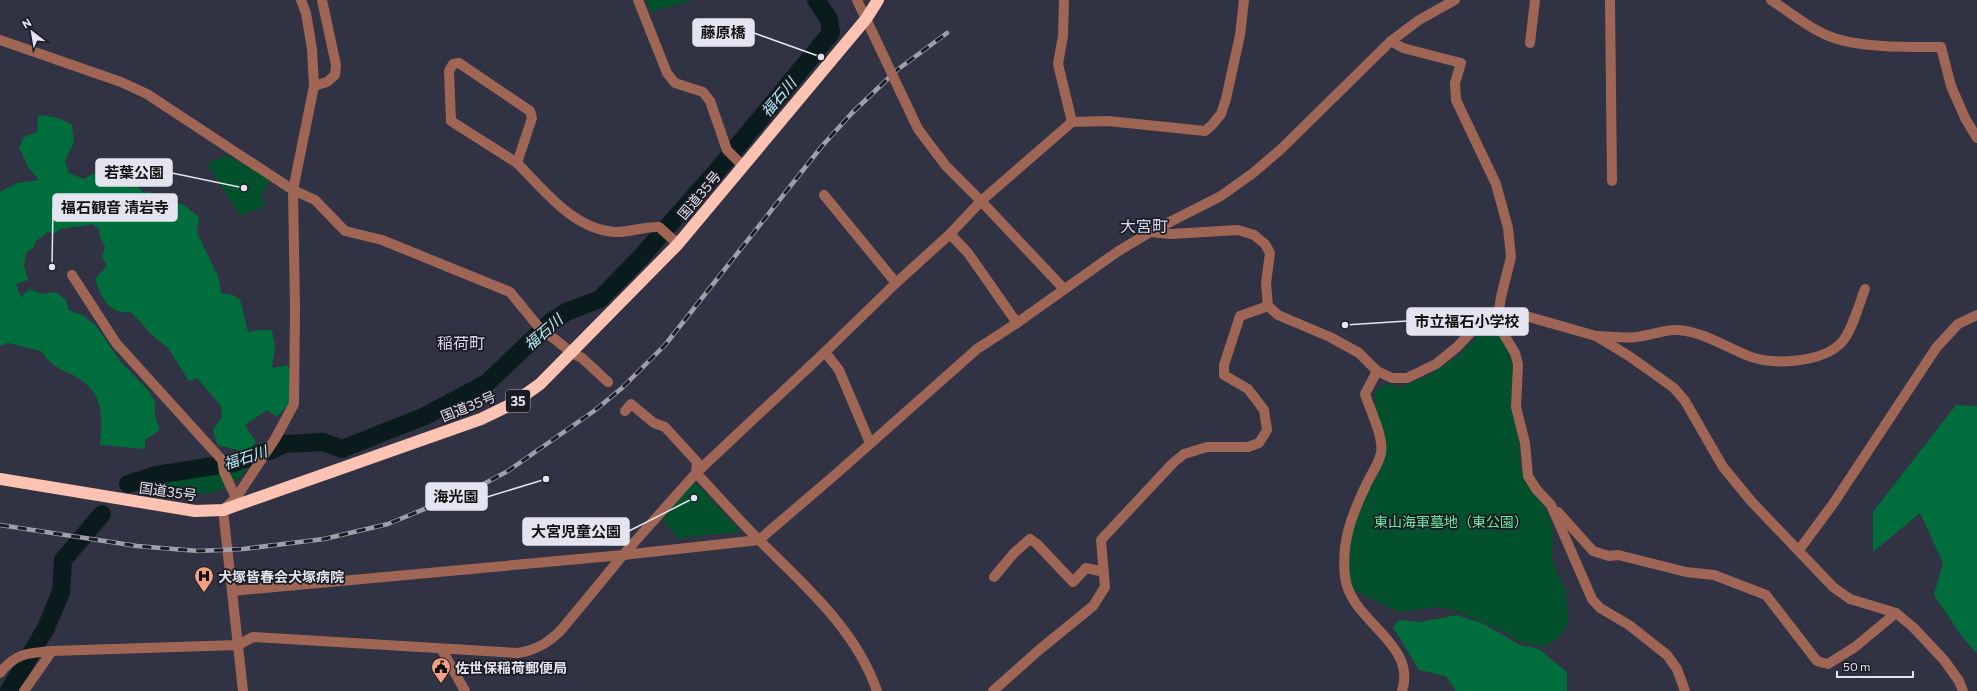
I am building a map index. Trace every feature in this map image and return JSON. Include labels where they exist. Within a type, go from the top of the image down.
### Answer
[{"type":"highway","name":"国道35号","points":[[0,479],[188,510],[223,510],[481,419],[512,404],[540,384],[567,349],[678,244],[866,19],[878,0]]},
{"type":"street","points":[[243,691],[223,510],[236,498],[275,439],[294,404],[295,309],[293,190],[314,86],[312,49],[306,13],[301,0]]},
{"type":"street","points":[[314,86],[327,82],[335,75],[336,65],[322,0]]},
{"type":"street","points":[[638,0],[667,73],[675,83],[703,92],[710,102],[730,153],[743,166]]},
{"type":"street","points":[[857,0],[918,129],[946,166],[981,200],[1064,289]]},
{"type":"street","points":[[1064,0],[1063,30],[1058,64],[1072,122]]},
{"type":"street","points":[[0,673],[10,661],[24,654],[51,651],[238,644],[253,637],[518,654],[531,651],[542,646],[562,629],[623,555],[696,472],[950,234],[981,200],[1072,122],[1108,121],[1205,131],[1221,114],[1226,99],[1240,34],[1244,0]]},
{"type":"street","points":[[232,590],[623,555],[759,540],[977,348],[1017,323],[1064,289],[1150,232],[1221,196],[1253,173],[1280,150],[1391,41],[1419,20],[1455,0]]},
{"type":"street","points":[[1530,43],[1535,0]]},
{"type":"street","points":[[1610,0],[1612,181]]},
{"type":"street","points":[[1771,0],[1815,29],[1834,38],[1858,43],[1941,47],[1951,86],[1965,118],[1976,133]]},
{"type":"street","points":[[0,40],[121,82],[147,94],[293,190],[315,200],[345,232],[382,240],[510,292],[537,325],[567,349],[582,358],[608,382]]},
{"type":"street","points":[[1391,41],[1403,48],[1461,63],[1455,83],[1456,100],[1496,184],[1508,228],[1511,257],[1501,297],[1497,323],[1514,353],[1518,364],[1516,407],[1525,443],[1528,476],[1536,489],[1593,551],[1609,556],[1618,555],[1686,572],[1714,575],[1766,595],[1817,661],[1828,664],[1855,647],[1896,613]]},
{"type":"street","points":[[517,162],[532,118],[530,111],[466,66],[459,63],[453,64],[449,71],[451,121],[517,162],[567,212],[589,227],[615,232],[649,226],[659,227],[678,244]]},
{"type":"street","points":[[824,195],[896,283]]},
{"type":"street","points":[[1150,232],[1171,234],[1238,230],[1254,234],[1265,244],[1270,253],[1266,283],[1268,306],[1278,315],[1330,337],[1359,353],[1377,372],[1392,378],[1407,378],[1436,364],[1457,347],[1472,331],[1484,325],[1497,323],[1519,314],[1596,336],[1636,337],[1661,330],[1678,330],[1701,335],[1748,356],[1780,362],[1800,360],[1824,353],[1841,343],[1847,336],[1865,289]]},
{"type":"street","points":[[950,234],[968,253],[1017,323]]},
{"type":"street","points":[[72,275],[116,343],[222,460],[224,472],[236,498]]},
{"type":"street","points":[[993,691],[1039,650],[1093,606],[1105,587],[1101,540],[1173,463],[1184,454],[1207,447],[1248,447],[1258,443],[1267,430],[1264,410],[1248,389],[1224,375],[1224,365],[1240,316],[1268,306]]},
{"type":"street","points":[[1798,550],[1832,504],[1936,348],[1958,324],[1977,315]]},
{"type":"street","points":[[1596,336],[1629,356],[1674,388],[1685,401],[1723,467],[1751,501],[1833,587],[1850,599],[1896,613],[1913,627],[1944,660],[1959,681],[1963,691]]},
{"type":"street","points":[[825,352],[839,370],[870,443]]},
{"type":"street","points":[[1377,372],[1365,394],[1379,434],[1382,452],[1351,518],[1344,554],[1345,577],[1347,588],[1352,599],[1363,614],[1381,631],[1394,647],[1403,667],[1404,683],[1402,691]]},
{"type":"street","points":[[624,411],[631,404],[654,423],[665,427],[697,462],[696,472],[759,540],[779,558],[849,634],[877,691]]},
{"type":"street","points":[[1551,505],[1592,599],[1600,608],[1629,625],[1667,655],[1676,669],[1685,691]]},
{"type":"street","points":[[994,577],[1014,553],[1030,539],[1037,544],[1073,582],[1086,568],[1104,572]]},
{"type":"street","points":[[442,650],[465,691]]},
{"type":"street","points":[[24,691],[51,651]]},
{"type":"green space","points":[[646,0],[693,0],[651,12]]},
{"type":"green space","points":[[38,115],[56,118],[72,125],[74,142],[65,161],[69,173],[84,179],[98,171],[109,168],[128,171],[137,175],[135,184],[144,193],[149,191],[160,198],[184,205],[199,217],[197,233],[218,276],[221,293],[233,295],[240,299],[248,332],[257,330],[272,330],[275,348],[272,368],[288,365],[291,376],[290,403],[277,417],[267,410],[245,425],[256,442],[248,453],[217,445],[213,430],[222,417],[221,406],[197,378],[189,381],[168,348],[152,335],[131,312],[117,311],[112,308],[103,298],[95,279],[107,266],[102,257],[105,247],[100,238],[99,229],[92,224],[63,229],[55,233],[48,232],[36,241],[33,248],[26,253],[24,266],[28,280],[16,284],[21,297],[30,289],[41,294],[56,292],[66,300],[69,310],[84,316],[96,326],[121,362],[148,390],[155,402],[155,416],[160,430],[145,440],[145,449],[100,445],[101,414],[96,396],[91,389],[73,375],[55,366],[41,351],[8,343],[0,346],[0,192],[17,183],[39,180],[28,167],[19,147],[24,137],[37,132]]},
{"type":"green space","points":[[226,155],[271,179],[261,196],[266,206],[240,216],[208,166],[209,163]]},
{"type":"green space","name":"東山海軍墓地（東公園）","points":[[1495,329],[1503,340],[1513,363],[1511,408],[1519,442],[1520,467],[1546,509],[1551,522],[1553,530],[1552,558],[1566,592],[1568,623],[1560,637],[1544,647],[1519,641],[1501,630],[1459,612],[1440,607],[1398,612],[1353,589],[1349,578],[1348,553],[1355,525],[1364,500],[1382,466],[1386,451],[1386,443],[1375,404],[1376,389],[1388,383],[1401,387],[1431,374],[1460,354],[1481,332]]},
{"type":"green space","points":[[1956,405],[1977,406],[1977,654],[1961,635],[1934,595],[1943,563],[1920,513],[1873,552],[1873,512]]},
{"type":"green space","points":[[248,464],[246,470],[230,486],[218,491],[204,494],[173,493],[130,487],[132,482]]},
{"type":"green space","points":[[693,479],[741,532],[678,538],[661,517]]},
{"type":"green space","points":[[1457,615],[1484,624],[1520,645],[1539,649],[1567,672],[1567,691],[1456,691],[1446,676],[1419,670],[1393,627],[1399,620],[1420,622]]},
{"type":"waterway","name":"福石川","points":[[128,484],[156,475],[233,463],[272,450],[284,444],[323,442],[342,449],[425,416],[487,383],[552,321],[566,312],[600,299],[639,259],[716,172],[831,33],[829,19],[816,0]]},
{"type":"waterway","name":"福石川","points":[[9,691],[46,628],[61,592],[63,560],[102,514]]},
{"type":"railway","points":[[0,525],[137,546],[198,551],[243,549],[324,539],[388,524],[478,487],[508,471],[594,411],[622,388],[665,345],[822,146],[852,113],[897,70],[947,33]]},
{"type":"place","name":"藤原橋","points":[[821,57]]},
{"type":"place","name":"若葉公園","points":[[244,188]]},
{"type":"place","name":"福石観音 清岩寺","points":[[52,267]]},
{"type":"place","name":"市立福石小学校","points":[[1345,325]]},
{"type":"place","name":"海光園","points":[[546,479]]},
{"type":"place","name":"大宮児童公園","points":[[694,498]]},
{"type":"place","name":"犬塚皆春会犬塚病院","points":[[204,593]]},
{"type":"place","name":"佐世保稲荷郵便局","points":[[441,684]]},
{"type":"district","name":"大宮町","points":[[1144,225]]},
{"type":"district","name":"稲荷町","points":[[461,342]]}]
